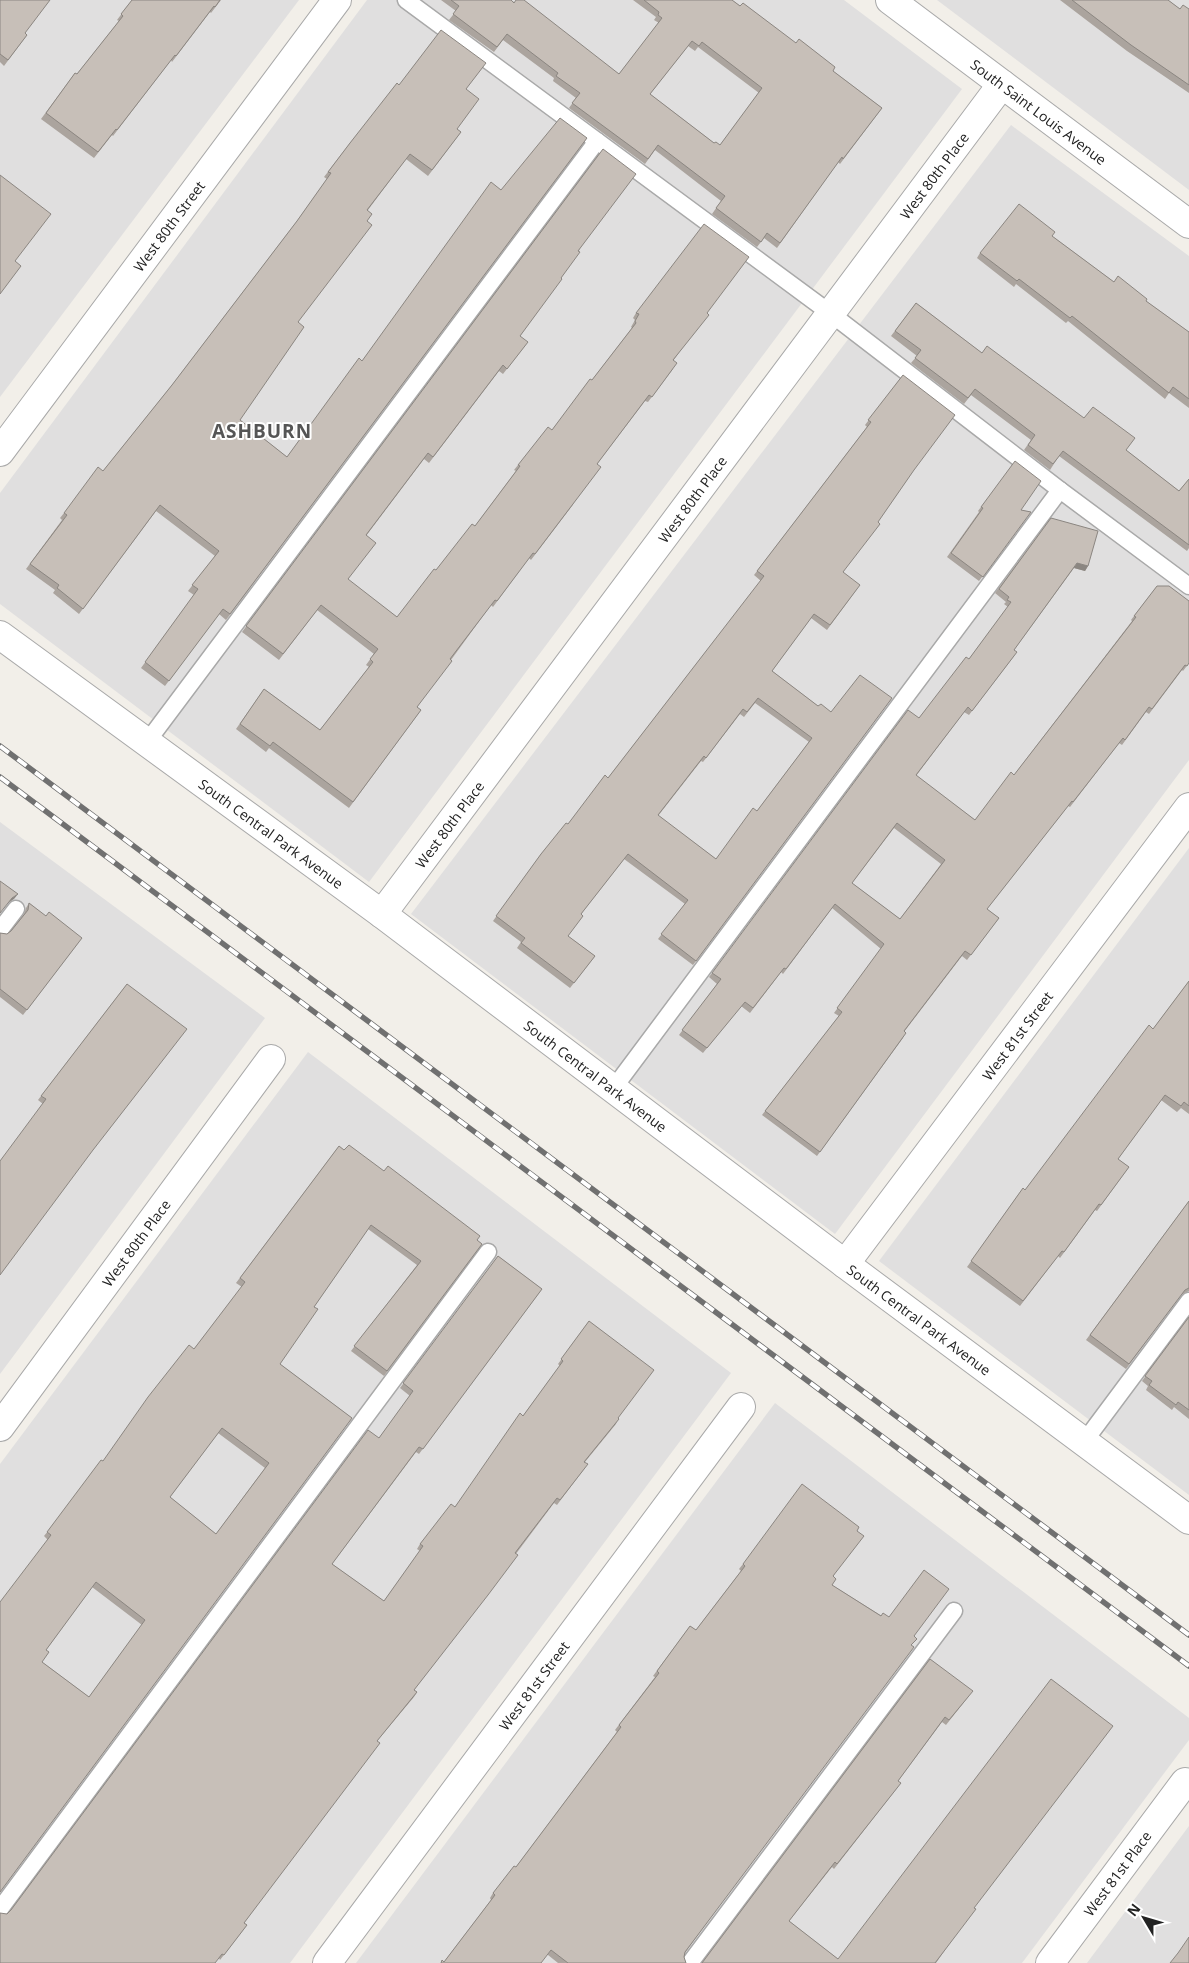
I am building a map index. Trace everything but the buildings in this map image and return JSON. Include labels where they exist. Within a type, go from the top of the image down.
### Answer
[{"type":"street","name":"West 80th Street","points":[[0,452],[337,0]]},
{"type":"street","name":"South Saint Louis Avenue","points":[[890,0],[1189,224]]},
{"type":"street","name":"West 80th Place","points":[[382,914],[1002,84]]},
{"type":"street","name":"South Central Park Avenue","points":[[0,635],[382,914],[845,1264],[1189,1520]]},
{"type":"street","name":"West 81st Street","points":[[845,1264],[1189,807]]},
{"type":"street","name":"West 80th Place","points":[[0,1427],[271,1058]]},
{"type":"street","name":"West 81st Street","points":[[328,1963],[741,1407]]},
{"type":"street","name":"West 81st Place","points":[[1050,1963],[1185,1782]]},
{"type":"lane","points":[[406,0],[830,313],[1060,490],[1189,586]]},
{"type":"lane","points":[[147,742],[596,141]]},
{"type":"lane","points":[[613,1089],[1060,490]]},
{"type":"lane","points":[[0,930],[16,908]]},
{"type":"lane","points":[[0,1909],[488,1252]]},
{"type":"lane","points":[[1084,1442],[1189,1300]]},
{"type":"lane","points":[[690,1963],[954,1611]]},
{"type":"shaded area","points":[[0,0],[299,0],[0,397]]},
{"type":"shaded area","points":[[367,0],[844,0],[962,89],[369,882],[0,604],[0,493]]},
{"type":"shaded area","points":[[937,0],[1189,0],[1189,190]]},
{"type":"shaded area","points":[[1011,125],[1189,256],[1189,760],[835,1234],[411,914]]},
{"type":"shaded area","points":[[0,822],[265,1018],[0,1374]]},
{"type":"shaded area","points":[[1189,848],[1189,1495],[879,1261]]},
{"type":"shaded area","points":[[308,1052],[731,1373],[290,1963],[0,1963],[0,1464]]},
{"type":"shaded area","points":[[775,1403],[1189,1718],[1189,1740],[1022,1963],[356,1963]]},
{"type":"shaded area","points":[[1189,1826],[1189,1963],[1087,1963]]},
{"type":"railway","points":[[0,746],[1189,1635]]},
{"type":"railway","points":[[0,777],[1189,1666]]},
{"type":"district","name":"ASHBURN","points":[[262,431]]}]
